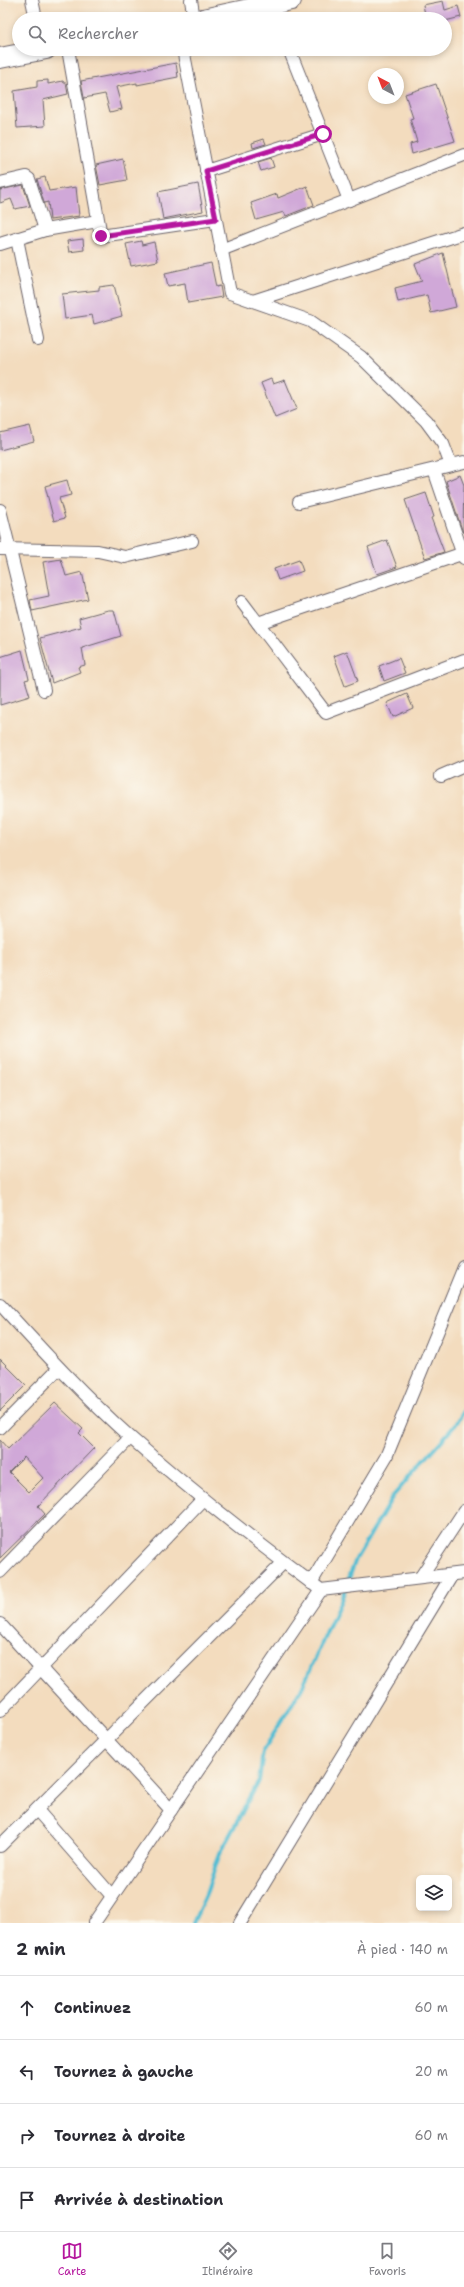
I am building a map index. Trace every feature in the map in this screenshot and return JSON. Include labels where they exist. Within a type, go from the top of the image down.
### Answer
[{"type":"highway","points":[[274,12],[291,0]]},
{"type":"highway","points":[[0,58],[12,55]]},
{"type":"street","points":[[32,0],[35,12]]},
{"type":"street","points":[[191,0],[193,12]]},
{"type":"street","points":[[69,56],[101,236],[216,219]]},
{"type":"street","points":[[184,56],[230,294],[310,321],[361,357],[433,430],[443,444],[451,465]]},
{"type":"street","points":[[292,56],[349,200]]},
{"type":"street","points":[[206,171],[323,134]]},
{"type":"street","points":[[222,250],[464,155]]},
{"type":"street","points":[[0,183],[26,177],[29,179],[45,230]]},
{"type":"street","points":[[0,244],[45,230],[98,221]]},
{"type":"street","points":[[253,301],[464,233]]},
{"type":"street","points":[[17,239],[38,340]]},
{"type":"street","points":[[299,502],[464,462]]},
{"type":"street","points":[[258,624],[464,555],[434,470]]},
{"type":"street","points":[[0,510],[5,549],[44,690]]},
{"type":"street","points":[[5,549],[98,551],[125,556],[192,541]]},
{"type":"street","points":[[242,602],[326,713],[464,660]]},
{"type":"street","points":[[441,776],[464,766]]},
{"type":"street","points":[[94,1923],[170,1810],[316,1586],[386,1457],[464,1267]]},
{"type":"street","points":[[0,1304],[59,1368],[130,1438],[203,1499],[316,1586],[464,1573]]},
{"type":"street","points":[[0,1428],[59,1368]]},
{"type":"street","points":[[0,1572],[130,1438]]},
{"type":"street","points":[[0,1711],[203,1499]]},
{"type":"street","points":[[420,1578],[464,1511]]},
{"type":"street","points":[[0,1846],[283,1562]]},
{"type":"street","points":[[240,1923],[452,1575]]},
{"type":"street","points":[[0,1624],[170,1810]]},
{"type":"street","points":[[37,1810],[112,1896]]},
{"type":"building","points":[[443,1],[445,10],[458,6],[461,17],[452,19],[452,12],[425,12],[423,5]]},
{"type":"building","points":[[176,63],[178,77],[137,85],[137,83],[116,87],[122,109],[110,112],[105,94],[84,98],[81,81]]},
{"type":"building","points":[[48,80],[48,84],[63,81],[66,83],[68,94],[43,100],[45,126],[17,128],[14,91],[37,87],[37,81]]},
{"type":"building","points":[[436,84],[455,141],[412,154],[410,144],[417,142],[410,119],[413,118],[405,94]]},
{"type":"building","points":[[264,139],[266,144],[253,148],[252,143]]},
{"type":"building","points":[[271,158],[274,167],[261,171],[258,162]]},
{"type":"building","points":[[123,159],[127,180],[100,185],[96,165]]},
{"type":"building","points":[[45,177],[49,191],[76,187],[79,216],[50,220],[48,202],[44,203],[37,179]]},
{"type":"building","points":[[198,184],[203,211],[163,219],[158,192]]},
{"type":"building","points":[[23,185],[30,206],[15,209],[11,199],[0,203],[0,190]]},
{"type":"building","points":[[307,186],[314,205],[286,216],[284,212],[256,220],[251,203],[277,194],[278,198]]},
{"type":"building","points":[[83,239],[84,250],[69,252],[67,241]]},
{"type":"building","points":[[141,241],[142,245],[154,242],[158,261],[131,266],[126,244]]},
{"type":"building","points":[[443,253],[456,307],[431,313],[427,295],[398,302],[395,288],[422,281],[415,264]]},
{"type":"building","points":[[211,263],[216,287],[220,286],[222,297],[188,303],[185,283],[168,286],[165,273]]},
{"type":"building","points":[[114,285],[122,316],[94,324],[92,315],[65,319],[62,294],[99,290],[99,287]]},
{"type":"building","points":[[271,379],[273,384],[285,380],[297,409],[275,418],[261,383]]},
{"type":"building","points":[[30,426],[34,441],[0,450],[0,433]]},
{"type":"building","points":[[460,475],[464,485],[463,533],[446,481]]},
{"type":"building","points":[[67,480],[71,495],[59,498],[65,518],[54,521],[45,486]]},
{"type":"building","points":[[426,493],[434,517],[431,518],[444,552],[425,558],[405,500]]},
{"type":"building","points":[[387,540],[397,567],[377,574],[368,547]]},
{"type":"building","points":[[61,559],[66,576],[82,572],[88,599],[32,611],[30,600],[49,596],[43,562]]},
{"type":"building","points":[[299,560],[303,571],[278,580],[274,569]]},
{"type":"building","points":[[108,610],[114,610],[121,636],[82,648],[85,665],[78,667],[80,672],[52,683],[40,638],[81,627],[79,618]]},
{"type":"building","points":[[22,650],[29,679],[25,680],[30,696],[0,705],[0,657]]},
{"type":"building","points":[[347,651],[358,681],[345,686],[334,656]]},
{"type":"building","points":[[399,658],[405,673],[384,681],[379,666]]},
{"type":"building","points":[[407,694],[413,708],[393,717],[387,703]]},
{"type":"building","points":[[0,1359],[26,1385],[0,1411]]},
{"type":"building","points":[[55,1403],[83,1429],[79,1433],[94,1448],[38,1506],[45,1514],[0,1558],[0,1440],[8,1449]],"holes":[[[24,1457],[43,1478],[29,1492],[9,1472]]]},
{"type":"waterway","points":[[193,1923],[205,1897],[220,1853],[259,1781],[263,1751],[302,1688],[341,1600],[356,1559],[393,1496],[456,1424],[464,1411]]},
{"type":"route","points":[[101,236],[216,219],[206,171],[323,134]]}]
